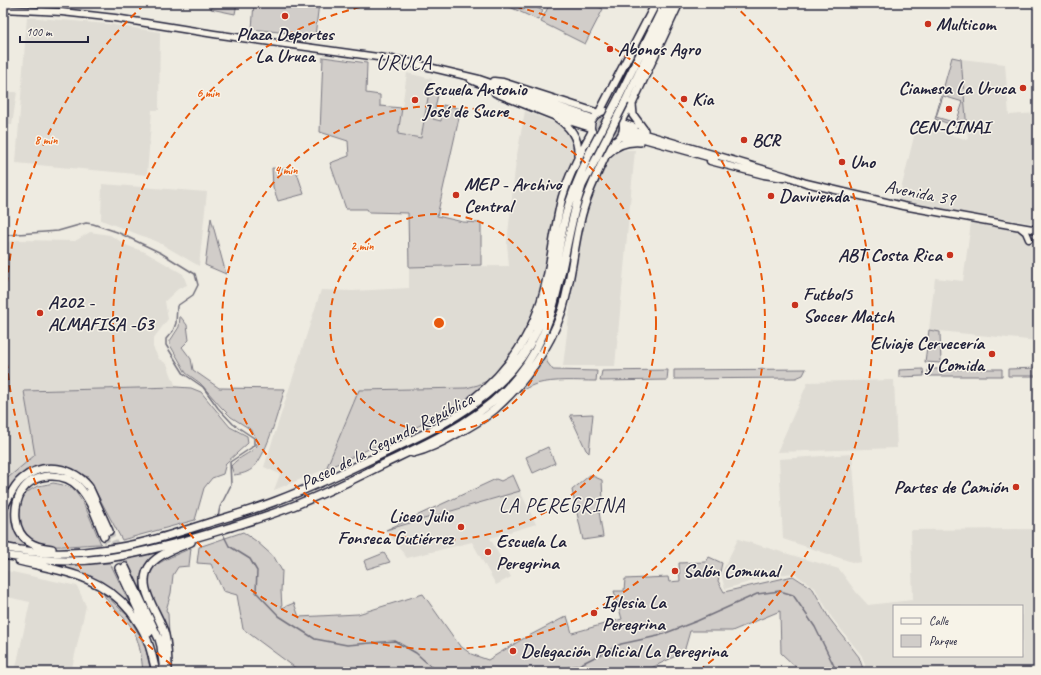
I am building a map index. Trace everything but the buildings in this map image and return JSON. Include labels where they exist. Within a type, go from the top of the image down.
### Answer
[{"type":"highway","points":[[599,113],[656,3]]},
{"type":"highway","name":"Paseo de la Segunda República","points":[[176,545],[306,501],[396,458],[460,425],[483,411],[507,388],[526,364],[544,334],[555,303],[577,202],[582,186],[601,157],[622,100],[665,3]]},
{"type":"highway","name":"Paseo de la Segunda República","points":[[3,548],[45,553],[88,552],[126,546],[171,535],[274,502],[306,490],[464,412],[492,390],[522,357],[534,337],[544,314],[552,284],[565,217],[576,184],[590,152],[622,100],[672,3]]},
{"type":"highway","points":[[622,121],[637,93],[679,3]]},
{"type":"highway","points":[[637,93],[631,109],[635,120],[644,130]]},
{"type":"highway","points":[[556,118],[569,127],[574,134],[577,141],[578,157]]},
{"type":"highway","points":[[520,349],[538,310],[544,290],[562,198],[578,157],[592,130]]},
{"type":"highway","points":[[601,157],[611,142]]},
{"type":"highway","points":[[601,157],[618,145],[640,142]]},
{"type":"highway","points":[[401,444],[461,409],[501,374],[544,314]]},
{"type":"highway","points":[[3,508],[12,491],[22,479],[32,473],[42,469],[52,468],[75,473],[89,487],[106,534],[81,490],[71,480],[57,476],[38,478],[29,484],[22,492],[18,502],[16,522],[23,536],[28,542],[45,548],[88,552]]},
{"type":"highway","points":[[3,556],[47,560],[105,558],[176,545]]},
{"type":"highway","points":[[168,672],[168,654],[165,635],[146,590],[145,579],[151,563],[176,545]]},
{"type":"highway","points":[[3,556],[69,572],[97,583],[114,595],[124,604],[146,635],[156,672]]},
{"type":"highway","points":[[156,672],[154,649],[122,568],[159,639],[164,672]]},
{"type":"main road","points":[[3,9],[62,12],[115,18],[214,34],[399,60],[466,77],[589,120]]},
{"type":"main road","points":[[478,81],[503,82],[599,113]]},
{"type":"main road","points":[[478,81],[500,96],[556,118],[592,130]]},
{"type":"main road","points":[[625,133],[611,142],[602,142],[598,140],[592,130],[593,120],[599,113],[610,111],[615,113],[622,121],[625,133],[640,142],[764,175],[787,177]]},
{"type":"main road","points":[[622,121],[644,130],[766,168],[787,177]]},
{"type":"main road","name":"Avenida 39","points":[[625,133],[798,180],[903,206],[1038,231]]},
{"type":"main road","points":[[1020,228],[1026,232],[1029,240],[1038,231]]},
{"type":"shaded area","points":[[27,17],[107,24],[160,32],[159,110],[152,110],[147,175],[16,163]]},
{"type":"shaded area","points":[[961,59],[1005,64],[1009,115],[1038,113],[1038,224],[898,202],[917,124],[968,140]]},
{"type":"shaded area","name":"Escuela Antonio José de Sucre","points":[[407,73],[432,79],[421,138],[398,134]]},
{"type":"shaded area","points":[[3,92],[17,92],[12,125],[3,125]]},
{"type":"shaded area","points":[[525,111],[563,126],[572,136],[575,145],[574,153],[558,199],[549,249],[533,316],[510,355],[491,379],[478,385],[466,388],[359,390],[326,469],[274,490],[280,474],[264,467],[321,290],[353,291],[409,288],[409,267],[509,266],[507,243],[516,160]]},
{"type":"shaded area","points":[[625,150],[635,150],[615,366],[563,366],[578,242],[591,199],[608,161],[614,153]]},
{"type":"shaded area","points":[[102,184],[207,192],[199,266],[158,242],[101,220]]},
{"type":"shaded area","points":[[971,223],[1038,234],[1038,341],[929,330],[935,278],[963,281]]},
{"type":"shaded area","points":[[90,232],[110,235],[128,246],[145,252],[183,274],[187,285],[178,289],[165,301],[168,319],[153,339],[153,347],[159,359],[167,364],[176,387],[24,391],[36,455],[3,482],[3,243],[17,240],[75,241]]},
{"type":"shaded area","points":[[894,380],[897,448],[777,452],[808,382]]},
{"type":"shaded area","points":[[852,454],[861,562],[855,563],[783,539],[779,459]]},
{"type":"shaded area","name":"Liceo Julio Fonseca Gutiérrez","points":[[520,491],[536,524],[490,538],[511,577],[496,585],[472,542],[407,558],[386,530]]},
{"type":"shaded area","points":[[1035,529],[1037,672],[867,672],[862,656],[832,618],[815,588],[793,573],[770,576],[725,589],[721,574],[738,539],[839,569],[868,605],[913,600],[911,530]]},
{"type":"shaded area","points":[[3,570],[77,586],[86,606],[71,672],[15,672],[30,602],[3,596]]},
{"type":"green space","points":[[212,3],[237,3],[235,14],[211,9]]},
{"type":"green space","name":"Plaza Deportes La Uruca","points":[[254,3],[319,3],[315,36],[252,29]]},
{"type":"green space","points":[[501,3],[509,3],[524,10],[528,3],[543,11],[538,20]]},
{"type":"green space","points":[[550,3],[590,3],[603,9],[585,44],[541,22]]},
{"type":"green space","points":[[323,57],[367,63],[366,93],[380,95],[380,106],[402,108],[398,134],[421,138],[429,92],[438,94],[433,119],[441,121],[443,105],[461,109],[437,216],[463,222],[481,223],[481,265],[409,267],[408,213],[369,212],[367,209],[346,209],[330,163],[349,156],[348,141],[320,132]]},
{"type":"green space","points":[[952,57],[961,59],[967,130],[935,119]],"holes":[[[943,96],[963,102],[956,123],[936,117]]]},
{"type":"green space","points":[[272,168],[296,170],[304,194],[278,201],[273,187]]},
{"type":"green space","points":[[211,218],[226,274],[205,265]]},
{"type":"green space","points":[[180,316],[187,325],[189,340],[182,347],[191,359],[193,370],[219,388],[285,389],[264,451],[254,467],[247,472],[234,475],[231,466],[257,446],[256,438],[250,429],[231,417],[200,383],[186,373],[170,345],[170,341],[179,327]]},
{"type":"green space","points":[[929,330],[940,332],[941,363],[925,362]]},
{"type":"green space","points":[[546,350],[547,362],[553,370],[597,371],[596,381],[543,382],[529,387],[510,397]]},
{"type":"green space","points":[[1038,368],[1038,376],[1008,376],[1008,369]]},
{"type":"green space","points":[[806,369],[803,375],[796,378],[674,379],[674,370]]},
{"type":"green space","points":[[923,369],[924,376],[899,377],[899,370]]},
{"type":"green space","points":[[928,369],[1002,369],[1002,376],[928,376]]},
{"type":"green space","points":[[668,370],[667,380],[600,381],[602,371]]},
{"type":"green space","points":[[491,379],[455,409],[326,469],[359,390],[466,388],[478,385]]},
{"type":"green space","points":[[176,387],[191,388],[201,392],[230,427],[247,436],[248,443],[226,463],[223,474],[212,478],[204,488],[195,520],[122,540],[88,477],[64,466],[44,464],[24,474],[11,488],[3,500],[3,482],[35,455],[24,391]]},
{"type":"green space","points":[[593,414],[589,453],[586,450],[570,415]]},
{"type":"green space","points":[[548,447],[555,463],[533,473],[526,457]]},
{"type":"green space","points":[[513,475],[520,491],[386,530],[496,479],[501,481]]},
{"type":"green space","points":[[590,475],[602,480],[603,500],[598,505],[603,537],[583,540],[572,490]]},
{"type":"green space","points":[[53,483],[69,487],[76,492],[88,514],[101,544],[61,546],[45,545],[39,544],[32,540],[26,533],[19,518],[21,502],[25,495],[32,489]]},
{"type":"green space","points":[[14,499],[12,515],[13,526],[18,536],[28,548],[3,543],[3,516]]},
{"type":"green space","points":[[243,532],[274,557],[282,571],[282,608],[294,603],[299,617],[358,614],[423,594],[459,645],[471,654],[488,660],[521,640],[567,616],[572,633],[622,619],[614,591],[624,591],[625,579],[668,577],[669,582],[680,581],[679,563],[706,562],[709,557],[722,563],[718,581],[724,592],[793,576],[813,589],[829,618],[859,657],[864,672],[801,672],[781,653],[780,611],[732,631],[690,631],[684,652],[643,672],[301,672],[243,629],[237,595],[223,591],[211,564],[197,563],[199,547]]},
{"type":"green space","points":[[174,547],[152,560],[147,565],[141,576],[141,595],[126,559]]},
{"type":"green space","points":[[191,548],[189,566],[178,567],[173,575],[171,593],[166,610],[168,614],[169,635],[153,601],[148,583],[148,575],[156,565]]},
{"type":"green space","points":[[384,553],[390,562],[367,569],[364,561]]},
{"type":"green space","points":[[110,563],[136,616],[115,591],[81,574],[52,565]]},
{"type":"green space","points":[[103,593],[129,617],[145,645],[151,672],[143,672],[140,651],[136,637],[130,625],[107,600]]},
{"type":"waterway","points":[[3,236],[58,231],[86,223],[93,224],[117,232],[161,253],[195,274],[198,285],[193,295],[177,306],[176,323],[173,331],[166,339],[166,345],[184,374],[203,387],[218,408],[233,424],[254,438],[254,445],[230,462],[231,485],[220,507],[218,517]]},
{"type":"waterway","points":[[222,532],[229,546],[250,559],[257,571],[256,592],[279,616],[315,639],[347,645],[395,641],[416,653],[436,671],[440,672]]},
{"type":"waterway","points":[[548,672],[579,665],[621,644],[658,636],[697,621],[757,594],[780,591],[793,595],[815,627],[837,672]]},
{"type":"tunnel","points":[[590,117],[628,129]]},
{"type":"tunnel","points":[[588,122],[626,134]]},
{"type":"tunnel","points":[[109,531],[125,567]]},
{"type":"tunnel","points":[[104,536],[119,568]]},
{"type":"place","name":"Plaza Deportes La Uruca","points":[[285,16]]},
{"type":"place","name":"Multicom","points":[[928,24]]},
{"type":"place","name":"Abonos Agro","points":[[610,49]]},
{"type":"place","name":"Ciamesa La Uruca","points":[[1023,88]]},
{"type":"place","name":"Kia","points":[[684,99]]},
{"type":"place","name":"Escuela Antonio José de Sucre","points":[[415,100]]},
{"type":"place","name":"CEN-CINAI","points":[[949,109]]},
{"type":"place","name":"BCR","points":[[744,140]]},
{"type":"place","name":"Uno","points":[[842,162]]},
{"type":"place","name":"MEP - Archivo Central","points":[[456,195]]},
{"type":"place","name":"Davivienda","points":[[771,196]]},
{"type":"place","name":"ABT Costa Rica","points":[[950,255]]},
{"type":"place","name":"Futbol5 Soccer Match","points":[[795,305]]},
{"type":"place","name":"A202 - ALMAFISA -G3","points":[[40,313]]},
{"type":"place","name":"Elviaje Cervecería y Comida","points":[[992,354]]},
{"type":"place","name":"Partes de Camión","points":[[1016,487]]},
{"type":"place","name":"Liceo Julio Fonseca Gutiérrez","points":[[461,527]]},
{"type":"place","name":"Escuela La Peregrina","points":[[488,552]]},
{"type":"place","name":"Salón Comunal","points":[[675,571]]},
{"type":"place","name":"Iglesia La Peregrina","points":[[594,613]]},
{"type":"place","name":"Delegación Policial La Peregrina","points":[[513,651]]},
{"type":"district","name":"URUCA","points":[[404,62]]},
{"type":"district","name":"LA PEREGRINA","points":[[562,505]]}]
